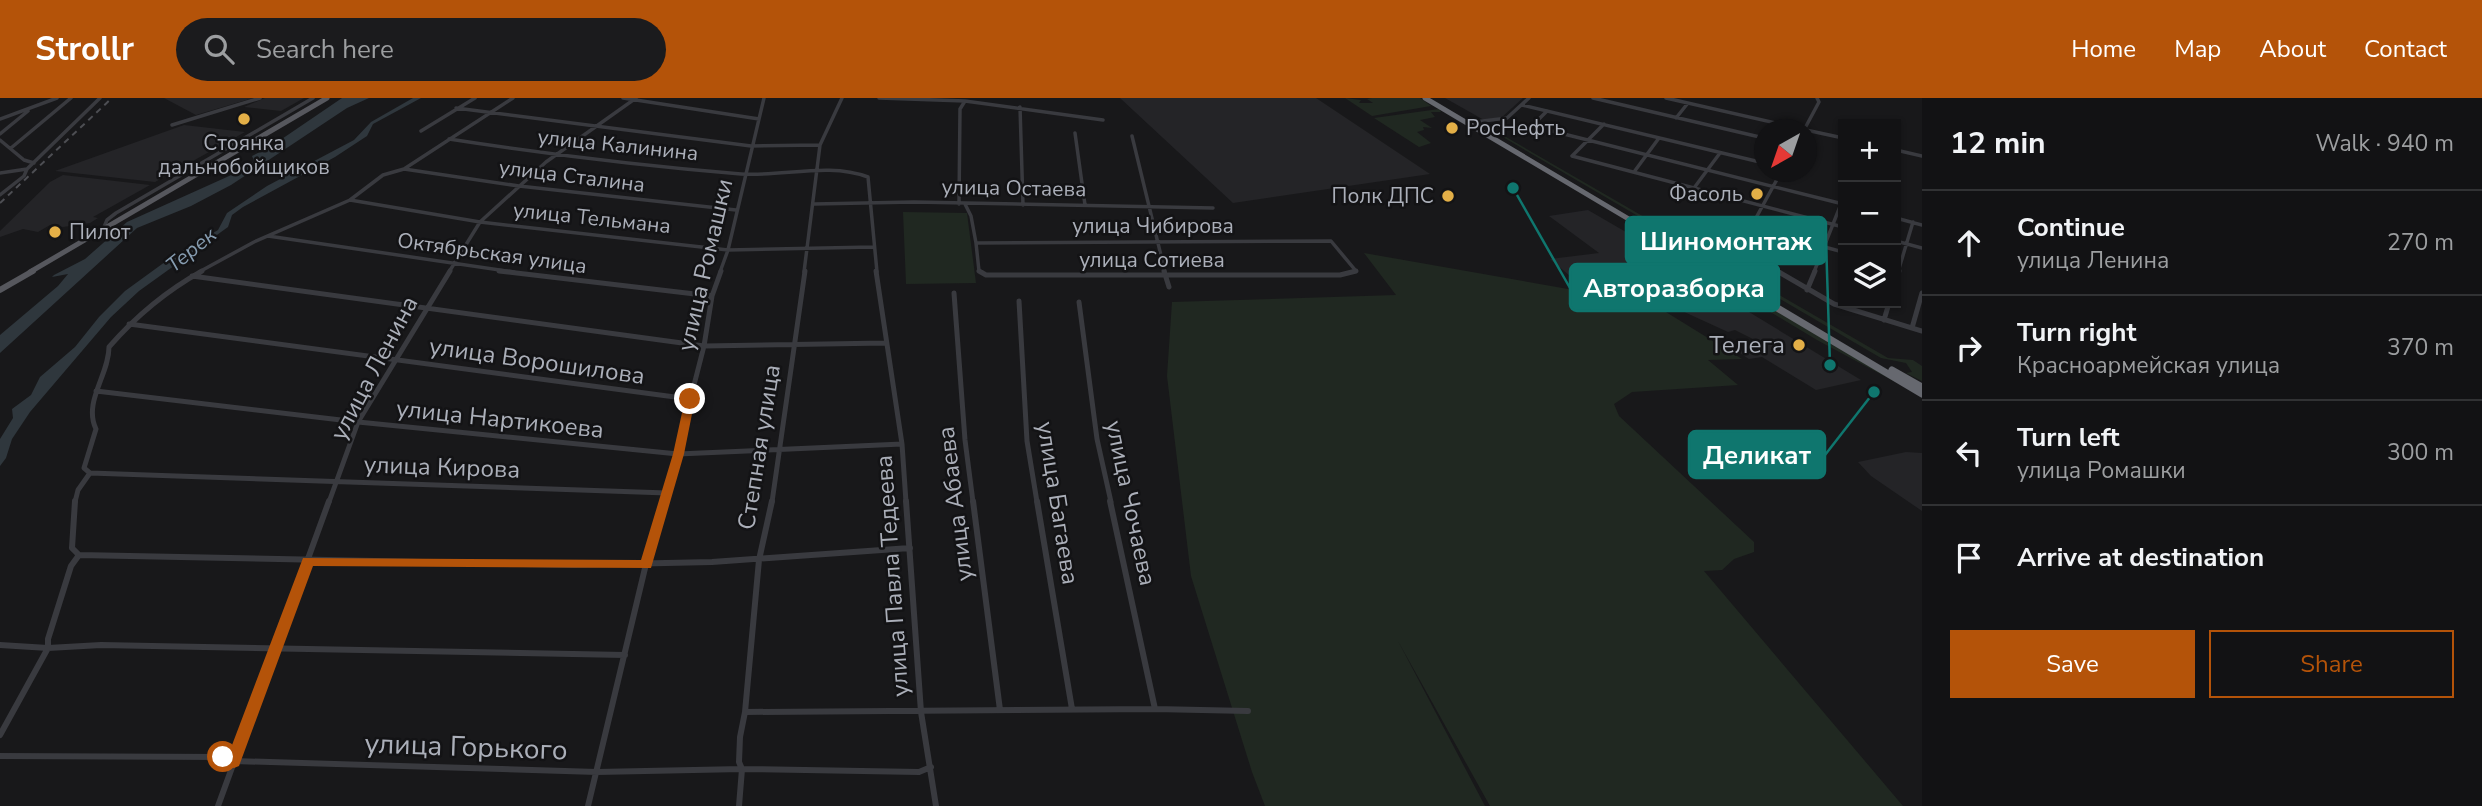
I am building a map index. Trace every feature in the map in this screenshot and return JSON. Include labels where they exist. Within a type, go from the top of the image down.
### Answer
[{"type":"highway","points":[[1424,98],[1922,387]]},
{"type":"highway","points":[[1431,98],[1922,394]]},
{"type":"main road","points":[[0,290],[327,98]]},
{"type":"main road","points":[[1912,388],[1922,387]]},
{"type":"street","points":[[0,119],[57,98]]},
{"type":"street","points":[[11,148],[71,98]]},
{"type":"street","points":[[0,194],[24,176],[27,169],[100,98]]},
{"type":"street","points":[[172,125],[260,98]]},
{"type":"street","points":[[104,228],[107,220],[116,213],[313,98]]},
{"type":"street","points":[[421,131],[475,98]]},
{"type":"street","points":[[513,98],[486,113],[404,169],[383,175],[350,200],[268,236],[192,276],[129,324],[109,347],[109,360],[96,391],[91,419],[96,429],[85,468],[90,473],[78,484],[75,496],[72,548],[79,555],[308,561],[646,564],[758,560],[909,548]]},
{"type":"street","points":[[622,98],[759,119]]},
{"type":"street","name":"улица Ромашки","points":[[588,806],[646,564],[678,454],[704,346],[712,296],[728,250],[751,146],[765,98]]},
{"type":"street","name":"Степная улица","points":[[739,806],[742,769],[739,762],[740,737],[745,712],[758,560],[772,503],[820,145],[842,98]]},
{"type":"street","points":[[879,98],[965,101],[979,99],[1103,120]]},
{"type":"street","points":[[1470,123],[1507,118],[1529,98]]},
{"type":"street","points":[[1593,98],[1754,136]]},
{"type":"street","points":[[1620,104],[1626,98]]},
{"type":"street","points":[[1666,98],[1760,119]]},
{"type":"street","points":[[1810,119],[1819,102],[1817,98]]},
{"type":"street","name":"улица Ленина","points":[[218,806],[358,422],[394,359],[480,222],[555,155],[634,99]]},
{"type":"street","name":"улица Сотиева","points":[[965,101],[960,109],[962,204],[970,211],[979,271],[986,275],[1340,275],[1356,271],[1331,241]]},
{"type":"street","points":[[1676,118],[1688,103]]},
{"type":"street","points":[[1522,105],[1754,161]]},
{"type":"street","points":[[0,134],[33,107]]},
{"type":"street","points":[[1020,107],[1023,205]]},
{"type":"street","points":[[456,108],[751,146],[820,145]]},
{"type":"street","points":[[1547,111],[1532,126],[1838,203]]},
{"type":"street","points":[[1073,117],[1085,205]]},
{"type":"street","points":[[1604,124],[1572,156],[1838,226]]},
{"type":"street","points":[[1817,132],[1838,137]]},
{"type":"street","points":[[1132,136],[1156,241],[1170,287]]},
{"type":"street","points":[[1634,172],[1659,138]]},
{"type":"street","points":[[0,139],[24,160],[34,163]]},
{"type":"street","name":"улица Калинина","points":[[449,139],[555,155],[745,174],[849,170],[868,177]]},
{"type":"street","points":[[1901,151],[1922,156]]},
{"type":"street","points":[[1694,188],[1720,153]]},
{"type":"street","points":[[0,173],[27,169]]},
{"type":"street","name":"улица Сталина","points":[[404,169],[519,186],[736,210]]},
{"type":"street","name":"улица Павла Тедеева","points":[[868,177],[873,247],[902,444],[921,712],[936,806]]},
{"type":"street","points":[[1776,182],[1739,249],[1834,304],[1922,331]]},
{"type":"street","points":[[157,188],[170,189]]},
{"type":"street","name":"улица Тельмана","points":[[350,200],[480,222],[728,250],[873,247]]},
{"type":"street","name":"улица Остаева","points":[[814,204],[1213,208]]},
{"type":"street","points":[[1807,290],[1838,214]]},
{"type":"street","points":[[1901,219],[1922,225]]},
{"type":"street","points":[[1901,259],[1913,222]]},
{"type":"street","points":[[1751,227],[1838,251]]},
{"type":"street","name":"Октябрьская улица","points":[[268,236],[451,265],[712,296]]},
{"type":"street","name":"улица Чибирова","points":[[975,243],[1331,241]]},
{"type":"street","points":[[1901,242],[1922,248]]},
{"type":"street","points":[[192,276],[704,346],[886,343]]},
{"type":"street","name":"улица Абаева","points":[[954,292],[965,440],[1000,710]]},
{"type":"street","points":[[1912,328],[1922,293]]},
{"type":"street","name":"улица Багаева","points":[[1019,301],[1027,441],[1072,709]]},
{"type":"street","name":"улица Чочаева","points":[[1079,302],[1097,439],[1155,709]]},
{"type":"street","points":[[1885,320],[1888,308]]},
{"type":"street","name":"улица Ворошилова","points":[[129,324],[690,399]]},
{"type":"street","name":"улица Нартикоева","points":[[96,391],[358,422],[678,454],[902,444]]},
{"type":"street","name":"улица Кирова","points":[[90,473],[667,493]]},
{"type":"street","points":[[0,735],[48,648],[48,639],[71,566],[79,555]]},
{"type":"street","points":[[0,645],[48,648],[101,645],[625,655]]},
{"type":"street","points":[[745,712],[1072,709],[1248,711]]},
{"type":"street","name":"улица Горького","points":[[0,756],[223,757],[234,761],[597,772],[742,769],[919,772],[931,767]]},
{"type":"shaded area","points":[[164,98],[253,98],[196,115]]},
{"type":"shaded area","points":[[265,98],[304,98],[281,111],[244,107]]},
{"type":"shaded area","points":[[1120,98],[1316,98],[1430,174],[1233,203]]},
{"type":"shaded area","points":[[1345,98],[1361,100],[1359,103],[1373,103],[1367,99],[1420,98],[1431,106],[1372,116]]},
{"type":"shaded area","points":[[1445,98],[1523,98],[1502,117],[1484,120]]},
{"type":"shaded area","points":[[1439,109],[1441,112],[1431,112],[1435,117],[1420,120],[1432,128],[1423,127],[1424,130],[1417,132],[1431,143],[1419,147],[1374,118]]},
{"type":"shaded area","points":[[184,125],[245,132],[155,182],[55,171]]},
{"type":"shaded area","points":[[1484,126],[1888,358],[1913,360],[1922,366],[1922,381],[1906,373],[1912,372],[1906,363],[1881,358]]},
{"type":"shaded area","points":[[63,175],[150,185],[93,217],[98,218],[90,223],[63,227],[50,225],[38,232],[23,229],[0,237],[0,231],[50,182]]},
{"type":"shaded area","points":[[1588,210],[1719,286],[1711,289],[1861,380],[1816,390],[1762,357],[1749,359],[1731,347],[1763,344],[1735,330],[1728,332],[1669,305],[1660,299],[1685,293],[1657,277],[1591,294],[1550,259],[1599,253],[1549,216]]},
{"type":"shaded area","points":[[903,212],[967,213],[976,283],[906,284]]},
{"type":"shaded area","points":[[1631,226],[1899,384],[1817,340],[1636,231]]},
{"type":"shaded area","points":[[1364,253],[1653,304],[1742,359],[1708,360],[1738,385],[1632,392],[1614,404],[1619,416],[1754,542],[1754,552],[1734,559],[1722,570],[1704,571],[1903,806],[1490,806],[1398,641],[1485,806],[1265,806],[1191,576],[1167,376],[1172,302],[1396,295]]},
{"type":"shaded area","points":[[1906,452],[1922,453],[1922,511],[1871,476],[1858,462]]},
{"type":"water","points":[[342,98],[369,98],[347,108],[231,185],[191,206],[137,228],[0,353],[0,335],[58,286],[68,274],[52,277],[54,275],[85,259],[127,222],[238,172],[254,161],[252,156],[273,145]]},
{"type":"water","name":"Терек","points":[[413,98],[421,98],[373,124],[367,136],[335,157],[243,207],[232,215],[228,227],[139,291],[111,317],[30,412],[12,439],[6,458],[0,466],[0,439],[13,418],[12,409],[31,395],[40,377],[75,347],[125,291],[169,259],[218,230],[227,213],[267,186],[354,140],[371,122]]},
{"type":"railway","points":[[0,203],[112,98]]},
{"type":"place","name":"Стоянка дальнобойщиков","points":[[244,119]]},
{"type":"place","name":"РосНефть","points":[[1452,128]]},
{"type":"place","name":"Авторазборка","points":[[1513,188]]},
{"type":"place","name":"Фасоль","points":[[1757,194]]},
{"type":"place","name":"Полк ДПС","points":[[1448,196]]},
{"type":"place","name":"Пилот","points":[[55,232]]},
{"type":"place","name":"Телега","points":[[1799,345]]},
{"type":"place","name":"Шиномонтаж","points":[[1830,365]]},
{"type":"place","name":"Деликат","points":[[1874,392]]},
{"type":"route","points":[[223,757],[234,761],[308,561],[646,564],[661,518],[690,399]]}]
